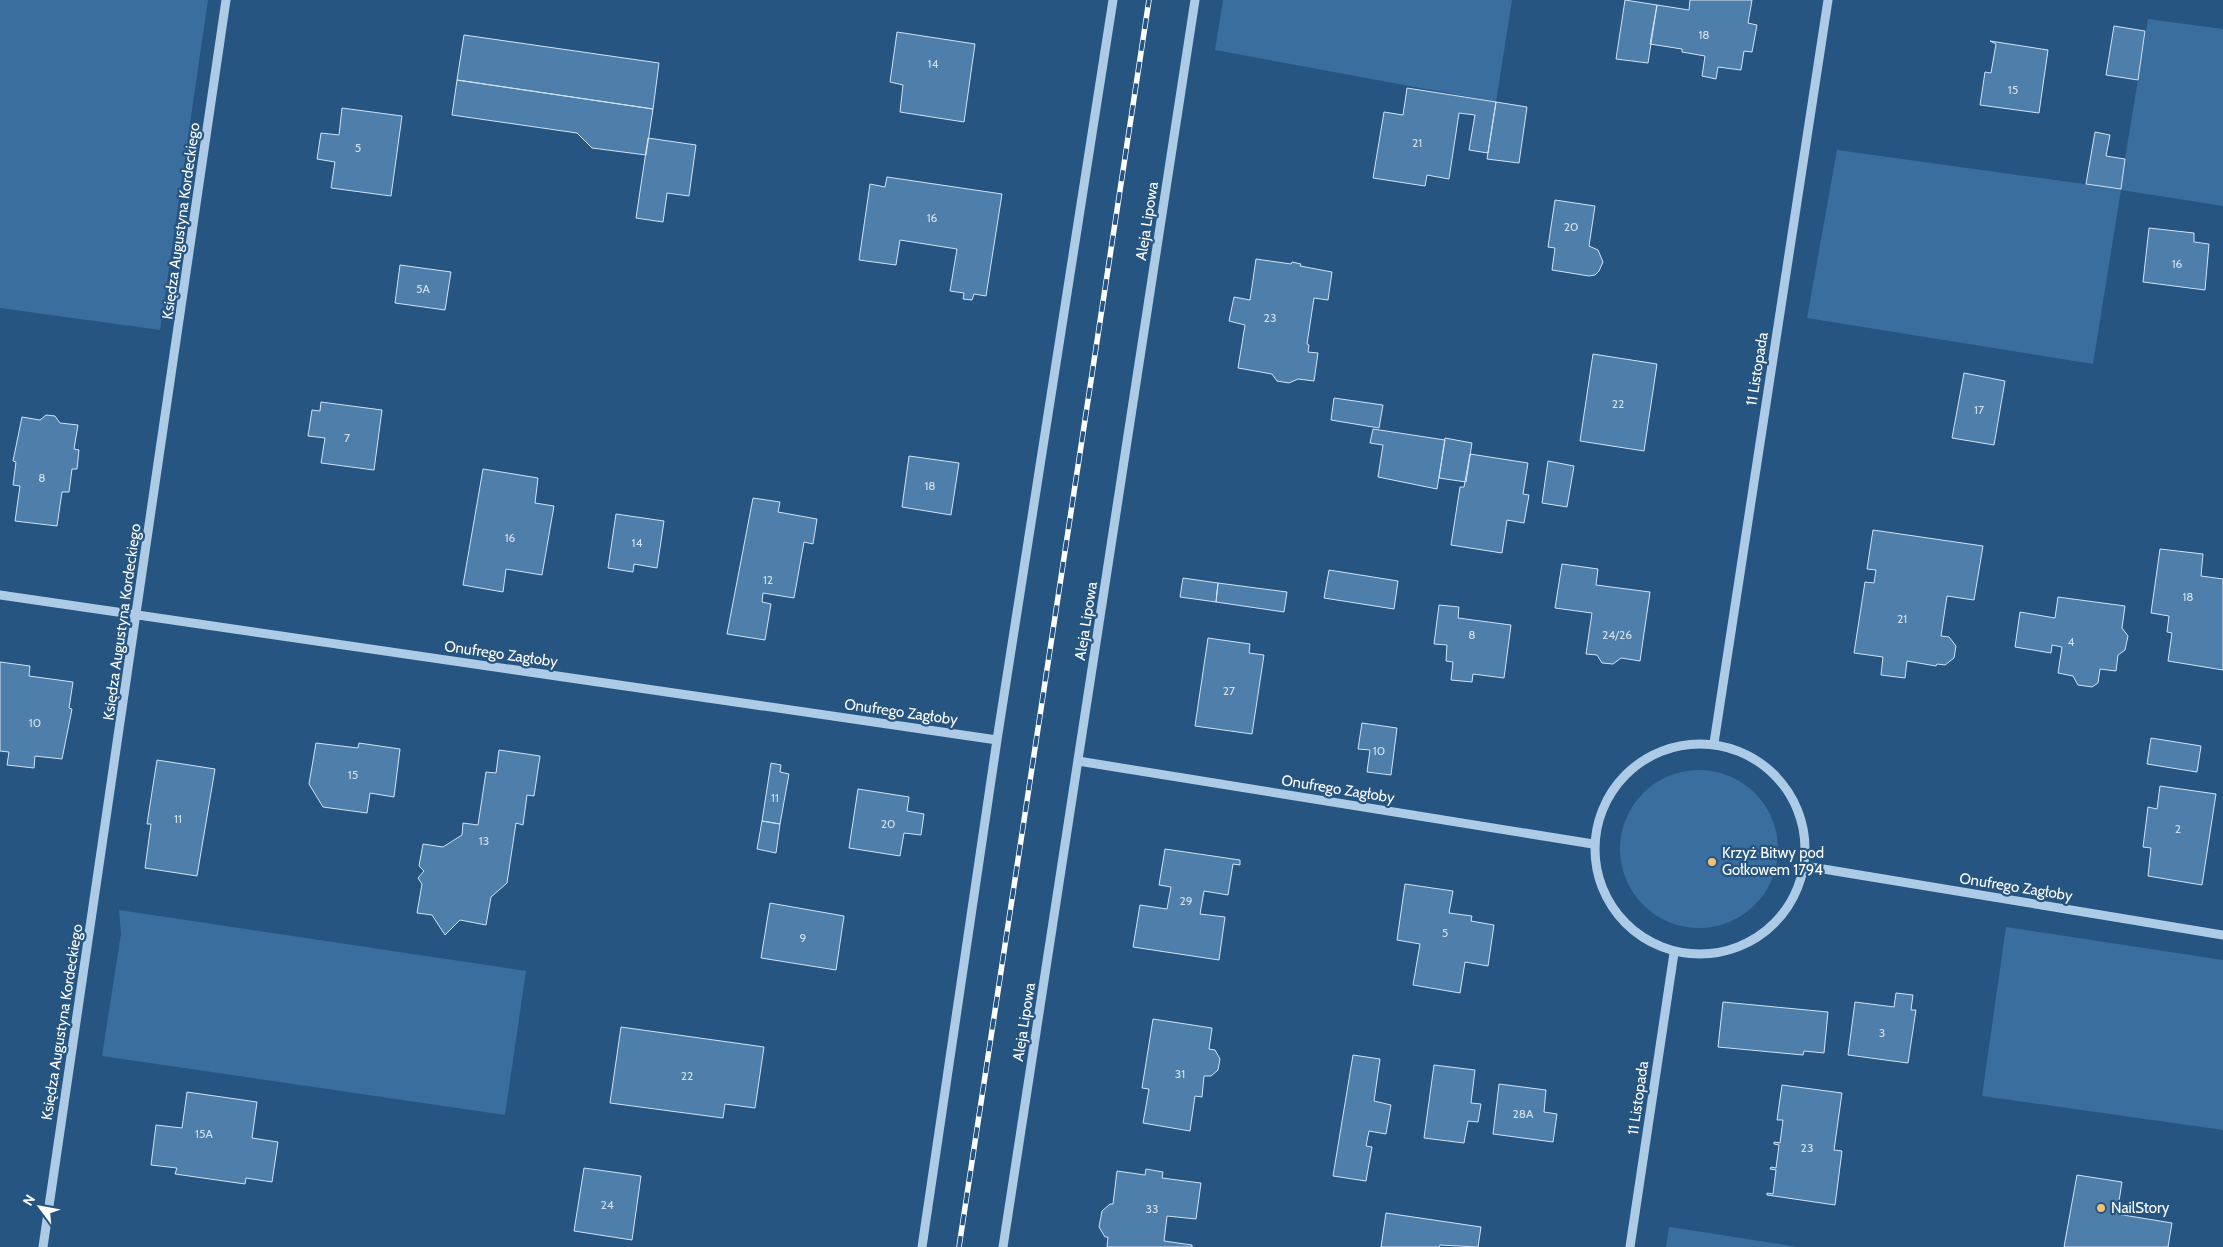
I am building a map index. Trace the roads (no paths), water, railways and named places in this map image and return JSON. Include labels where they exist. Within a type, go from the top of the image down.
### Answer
[{"type":"street","name":"Księdza Augustyna Kordeckiego","points":[[43,1247],[226,0]]},
{"type":"street","points":[[922,1247],[997,740],[1113,0]]},
{"type":"street","name":"Aleja Lipowa","points":[[1003,1247],[1195,0]]},
{"type":"street","name":"11 Listopada","points":[[1714,743],[1828,0]]},
{"type":"street","name":"Onufrego Zagłoby","points":[[0,595],[997,740]]},
{"type":"street","points":[[1714,743],[1751,756],[1782,781],[1801,819],[1805,866],[1792,902],[1773,926],[1744,946],[1713,955],[1674,953],[1633,932],[1602,892],[1593,844],[1607,796],[1630,768],[1655,752],[1714,743]]},
{"type":"street","name":"Onufrego Zagłoby","points":[[1078,761],[1593,844]]},
{"type":"street","name":"Onufrego Zagłoby","points":[[1805,866],[2223,935]]},
{"type":"street","name":"11 Listopada","points":[[1630,1247],[1674,953]]},
{"type":"railway","points":[[959,1247],[1149,0]]},
{"type":"place","name":"Krzyż Bitwy pod Gołkowem 1794","points":[[1712,862]]},
{"type":"place","name":"NailStory","points":[[2101,1208]]}]
